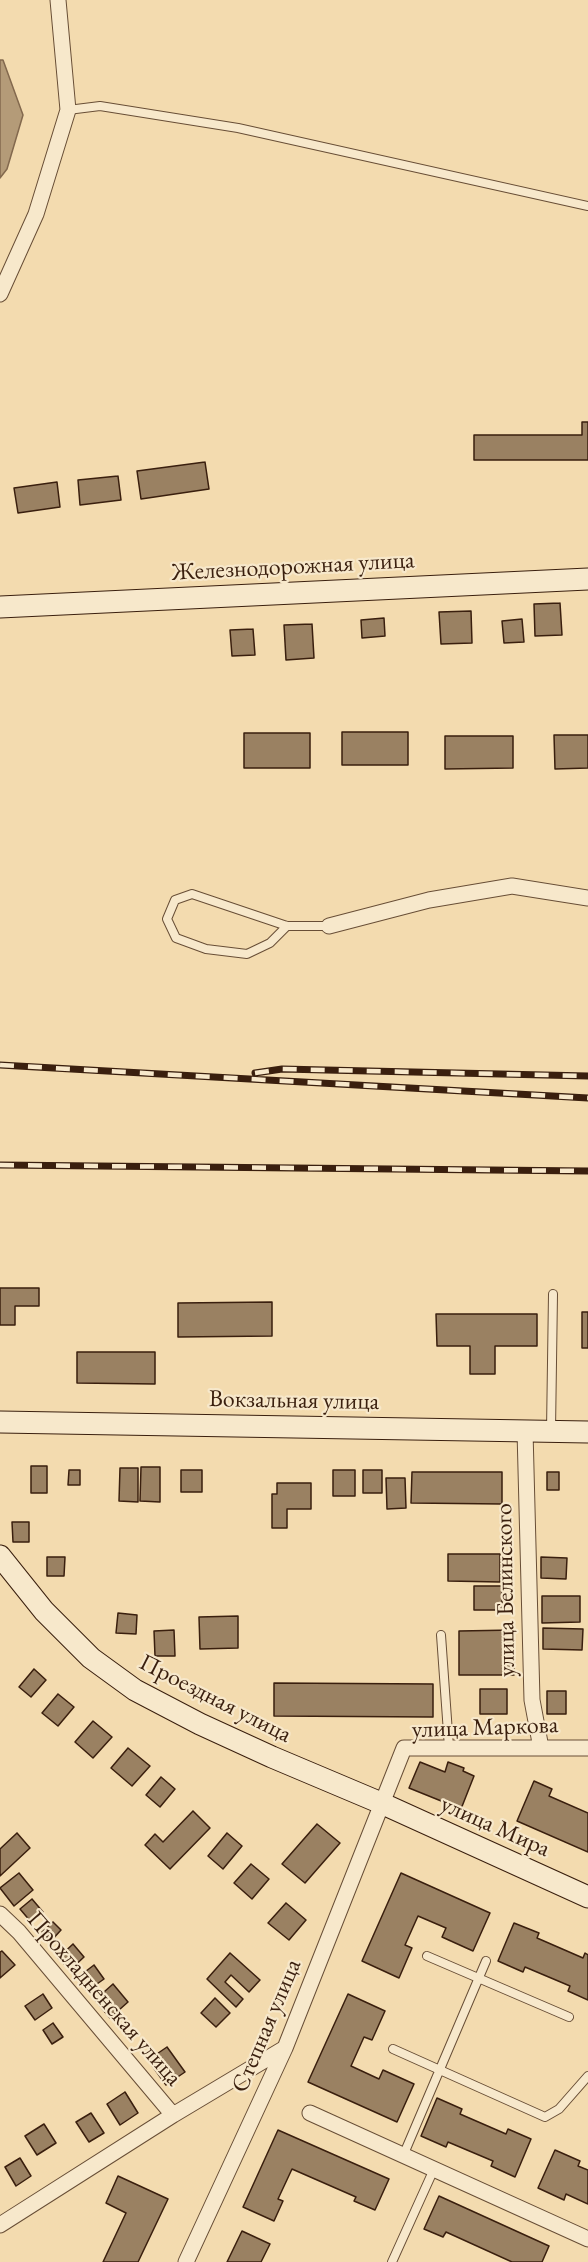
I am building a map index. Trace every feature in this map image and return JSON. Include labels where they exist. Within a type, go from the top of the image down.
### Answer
[{"type":"street","points":[[0,294],[36,214],[68,110],[58,0]]},
{"type":"street","name":"Железнодорожная улица","points":[[0,607],[588,579]]},
{"type":"street","points":[[328,926],[429,900],[512,886],[588,898]]},
{"type":"street","name":"Вокзальная улица","points":[[0,1422],[588,1432]]},
{"type":"street","name":"улица Белинского","points":[[525,1431],[532,1700],[541,1748]]},
{"type":"street","name":"Проездная улица","points":[[0,1556],[44,1611],[91,1658],[135,1690],[200,1725],[381,1803]]},
{"type":"street","name":"улица Маркова","points":[[381,1803],[404,1748],[588,1748]]},
{"type":"street","name":"улица Мира","points":[[381,1803],[588,1897]]},
{"type":"street","name":"Степная улица","points":[[186,2262],[285,2048],[381,1803]]},
{"type":"street","name":"Прохладненская улица","points":[[3,1922],[19,1932],[173,2115]]},
{"type":"street","points":[[0,2225],[173,2115],[285,2048]]},
{"type":"street","points":[[310,2113],[588,2239]]},
{"type":"lane","points":[[68,110],[100,106],[238,128],[588,206]]},
{"type":"lane","points":[[287,926],[270,943],[247,954],[206,949],[176,938],[167,919],[174,900],[192,894],[287,926],[328,926]]},
{"type":"lane","points":[[551,1431],[554,1294]]},
{"type":"lane","points":[[441,1635],[449,1747]]},
{"type":"lane","points":[[427,1956],[569,2017]]},
{"type":"lane","points":[[403,2156],[486,1961]]},
{"type":"lane","points":[[393,2049],[545,2117],[559,2109],[588,2076]]},
{"type":"lane","points":[[393,2262],[434,2169]]},
{"type":"shaded area","points":[[0,60],[3,60],[23,115],[7,169],[0,178]]},
{"type":"building","points":[[582,422],[588,422],[588,460],[474,460],[474,435],[582,435]]},
{"type":"building","points":[[205,462],[209,489],[141,499],[137,471]]},
{"type":"building","points":[[118,476],[121,500],[80,505],[78,480]]},
{"type":"building","points":[[57,482],[60,507],[18,513],[14,488]]},
{"type":"building","points":[[560,603],[562,635],[535,636],[534,604]]},
{"type":"building","points":[[471,611],[472,643],[441,644],[439,612]]},
{"type":"building","points":[[384,618],[385,636],[362,638],[361,620]]},
{"type":"building","points":[[522,619],[524,642],[504,643],[502,621]]},
{"type":"building","points":[[312,624],[314,658],[286,660],[284,625]]},
{"type":"building","points":[[253,629],[255,655],[232,656],[230,630]]},
{"type":"building","points":[[342,732],[408,732],[408,765],[342,765]]},
{"type":"building","points":[[244,733],[310,733],[310,768],[244,768]]},
{"type":"building","points":[[554,735],[588,735],[588,768],[555,769]]},
{"type":"building","points":[[445,736],[513,736],[513,768],[445,769]]},
{"type":"building","points":[[0,1288],[39,1288],[39,1306],[15,1306],[15,1325],[0,1325]]},
{"type":"building","points":[[272,1302],[272,1336],[178,1337],[178,1303]]},
{"type":"building","points":[[582,1312],[588,1312],[588,1348],[582,1348]]},
{"type":"building","points":[[436,1314],[537,1314],[537,1346],[495,1346],[495,1374],[470,1374],[470,1346],[437,1346]]},
{"type":"building","points":[[77,1352],[155,1352],[155,1384],[77,1383]]},
{"type":"building","points":[[31,1466],[47,1466],[47,1493],[31,1493]]},
{"type":"building","points":[[141,1467],[160,1467],[160,1502],[140,1501]]},
{"type":"building","points":[[120,1468],[138,1468],[138,1502],[119,1501]]},
{"type":"building","points":[[69,1470],[80,1470],[80,1485],[68,1485]]},
{"type":"building","points":[[181,1470],[202,1470],[202,1492],[181,1492]]},
{"type":"building","points":[[333,1470],[355,1470],[355,1496],[333,1496]]},
{"type":"building","points":[[363,1470],[382,1470],[382,1493],[363,1493]]},
{"type":"building","points":[[412,1472],[502,1472],[502,1504],[411,1503]]},
{"type":"building","points":[[547,1472],[559,1472],[559,1490],[547,1490]]},
{"type":"building","points":[[386,1478],[405,1478],[406,1508],[387,1509]]},
{"type":"building","points":[[277,1483],[311,1483],[311,1509],[287,1509],[287,1528],[272,1528],[272,1494],[277,1494]]},
{"type":"building","points":[[12,1522],[29,1522],[29,1542],[13,1542]]},
{"type":"building","points":[[448,1554],[500,1554],[500,1582],[448,1581]]},
{"type":"building","points":[[47,1557],[65,1557],[64,1576],[47,1576]]},
{"type":"building","points":[[541,1557],[567,1558],[566,1579],[541,1578]]},
{"type":"building","points":[[474,1586],[502,1586],[502,1610],[474,1610]]},
{"type":"building","points":[[542,1596],[580,1596],[580,1622],[542,1623]]},
{"type":"building","points":[[118,1613],[137,1615],[136,1634],[116,1633]]},
{"type":"building","points":[[238,1616],[238,1648],[200,1649],[199,1617]]},
{"type":"building","points":[[543,1628],[583,1629],[582,1650],[543,1649]]},
{"type":"building","points":[[174,1630],[175,1656],[155,1656],[154,1631]]},
{"type":"building","points":[[514,1630],[514,1675],[459,1675],[459,1631]]},
{"type":"building","points":[[34,1669],[46,1680],[31,1697],[19,1687]]},
{"type":"building","points":[[274,1683],[433,1684],[433,1717],[274,1716]]},
{"type":"building","points":[[480,1689],[507,1689],[507,1714],[480,1714]]},
{"type":"building","points":[[547,1691],[566,1691],[566,1714],[547,1714]]},
{"type":"building","points":[[58,1694],[74,1707],[58,1726],[42,1713]]},
{"type":"building","points":[[93,1721],[112,1737],[93,1758],[75,1742]]},
{"type":"building","points":[[128,1748],[150,1766],[132,1786],[111,1768]]},
{"type":"building","points":[[420,1762],[445,1772],[448,1762],[464,1768],[463,1771],[474,1776],[461,1809],[409,1788]]},
{"type":"building","points":[[161,1777],[175,1789],[160,1807],[146,1795]]},
{"type":"building","points":[[534,1781],[552,1789],[549,1796],[588,1813],[588,1852],[517,1821]]},
{"type":"building","points":[[193,1811],[210,1828],[170,1869],[145,1845],[155,1834],[163,1842]]},
{"type":"building","points":[[317,1824],[340,1843],[305,1883],[282,1864]]},
{"type":"building","points":[[17,1833],[30,1848],[0,1876],[0,1849]]},
{"type":"building","points":[[227,1833],[242,1846],[223,1869],[208,1856]]},
{"type":"building","points":[[251,1864],[269,1879],[252,1899],[234,1883]]},
{"type":"building","points":[[19,1873],[33,1890],[14,1906],[0,1888]]},
{"type":"building","points":[[401,1873],[490,1913],[473,1951],[442,1937],[446,1928],[418,1916],[405,1945],[412,1948],[399,1978],[362,1961]]},
{"type":"building","points":[[32,1899],[43,1912],[31,1922],[20,1909]]},
{"type":"building","points":[[286,1903],[306,1920],[289,1940],[268,1923]]},
{"type":"building","points":[[53,1922],[61,1930],[51,1941],[42,1932]]},
{"type":"building","points":[[514,1923],[539,1933],[537,1938],[583,1958],[585,1953],[588,1955],[588,2000],[568,1991],[570,1986],[525,1967],[523,1972],[498,1961]]},
{"type":"building","points":[[73,1944],[84,1957],[70,1970],[58,1958]]},
{"type":"building","points":[[2,1951],[15,1965],[0,1978],[0,1952]]},
{"type":"building","points":[[230,1953],[260,1980],[249,1992],[231,1975],[225,1982],[243,1999],[236,2007],[207,1979]]},
{"type":"building","points":[[94,1965],[104,1979],[87,1991],[77,1978]]},
{"type":"building","points":[[113,1984],[128,2002],[110,2018],[95,2000]]},
{"type":"building","points":[[43,1994],[52,2008],[35,2020],[25,2006]]},
{"type":"building","points":[[348,1994],[385,2011],[372,2040],[364,2037],[351,2066],[379,2079],[383,2070],[414,2084],[397,2122],[308,2082]]},
{"type":"building","points":[[215,1998],[230,2013],[216,2027],[201,2013]]},
{"type":"building","points":[[53,2023],[63,2037],[52,2044],[43,2030]]},
{"type":"building","points":[[167,2047],[185,2072],[166,2085],[148,2060]]},
{"type":"building","points":[[125,2092],[138,2113],[120,2125],[107,2104]]},
{"type":"building","points":[[437,2098],[462,2109],[460,2114],[506,2134],[508,2129],[531,2139],[515,2177],[491,2166],[493,2161],[448,2142],[446,2147],[421,2136]]},
{"type":"building","points":[[91,2113],[104,2133],[89,2142],[76,2122]]},
{"type":"building","points":[[44,2124],[56,2143],[37,2155],[25,2136]]},
{"type":"building","points":[[278,2130],[389,2179],[375,2210],[354,2201],[356,2197],[292,2169],[278,2199],[283,2201],[274,2221],[243,2207]]},
{"type":"building","points":[[555,2150],[580,2161],[578,2166],[588,2170],[588,2204],[566,2194],[564,2200],[538,2188]]},
{"type":"building","points":[[20,2158],[31,2176],[16,2186],[5,2167]]},
{"type":"building","points":[[118,2176],[168,2199],[138,2262],[103,2262],[126,2213],[106,2203]]},
{"type":"building","points":[[439,2196],[549,2246],[542,2262],[512,2262],[446,2232],[443,2237],[424,2229]]},
{"type":"building","points":[[242,2231],[270,2244],[261,2262],[227,2262]]},
{"type":"railway","points":[[0,1065],[588,1098]]},
{"type":"railway","points":[[255,1073],[282,1069],[588,1076]]},
{"type":"railway","points":[[0,1165],[588,1171]]}]
